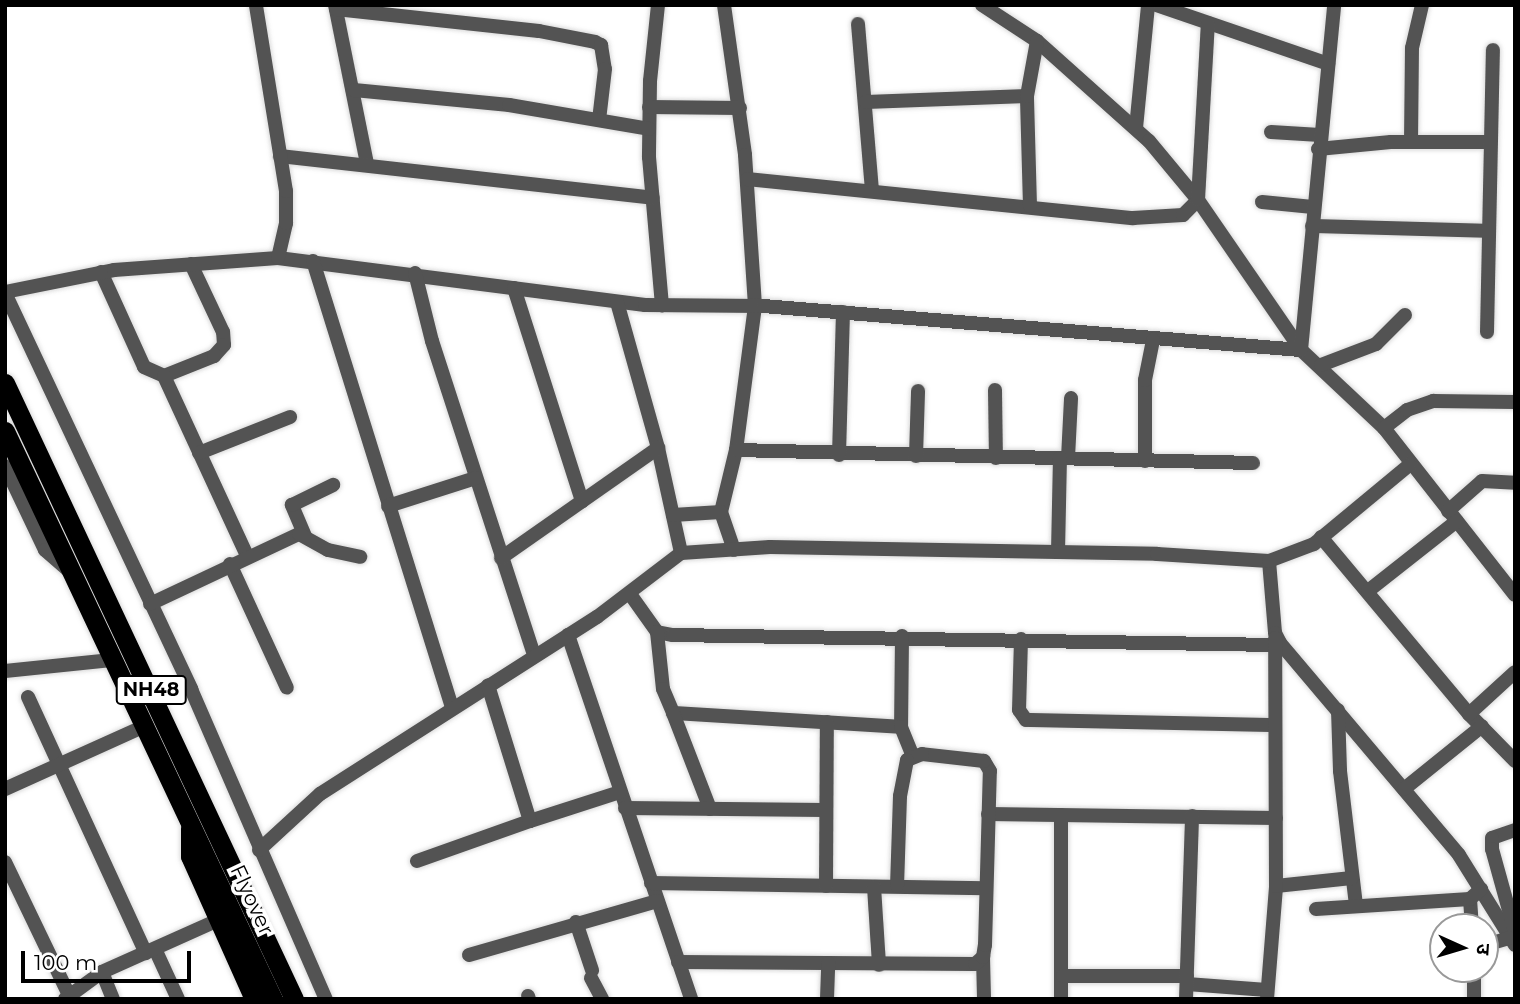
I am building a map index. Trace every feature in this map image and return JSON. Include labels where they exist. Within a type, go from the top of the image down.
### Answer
[{"type":"highway","name":"NH48","points":[[5,383],[294,999]]},
{"type":"highway","name":"NH48","points":[[5,431],[142,727],[190,820]]},
{"type":"highway","name":"Flyover","points":[[190,820],[273,999]]},
{"type":"highway","points":[[190,820],[190,856],[254,999]]},
{"type":"street","points":[[256,5],[280,156],[286,223],[278,258]]},
{"type":"street","points":[[658,5],[649,129],[662,305]]},
{"type":"street","points":[[724,5],[740,108],[755,306],[736,450],[722,512],[734,550]]},
{"type":"street","points":[[982,5],[997,9],[1136,128],[1198,200],[1301,350],[1321,365],[1384,428],[1409,465],[1515,595]]},
{"type":"street","points":[[1136,128],[1148,5]]},
{"type":"street","points":[[1156,5],[1328,64]]},
{"type":"street","points":[[1301,350],[1334,5]]},
{"type":"street","points":[[1411,142],[1412,48],[1422,5]]},
{"type":"street","points":[[367,164],[336,7],[539,31],[595,42],[601,45],[605,69],[599,120]]},
{"type":"street","points":[[747,179],[872,189],[1133,218],[1183,215],[1198,200],[1208,23]]},
{"type":"street","points":[[858,24],[872,189]]},
{"type":"street","points":[[1030,206],[1027,96],[1037,41]]},
{"type":"street","points":[[1487,332],[1493,50]]},
{"type":"street","points":[[354,90],[509,105],[649,129]]},
{"type":"street","points":[[866,102],[1027,96]]},
{"type":"street","points":[[649,107],[740,108]]},
{"type":"street","points":[[1271,132],[1319,142],[1490,142]]},
{"type":"street","points":[[280,156],[653,198]]},
{"type":"street","points":[[1262,202],[1313,207]]},
{"type":"street","points":[[1312,226],[1488,231]]},
{"type":"street","points":[[326,999],[191,689],[5,292],[100,272],[278,258],[415,273],[617,302],[755,306],[843,312],[1153,340],[1301,350]]},
{"type":"street","points":[[313,261],[452,708]]},
{"type":"street","points":[[164,376],[214,356],[223,345],[223,332],[191,264]]},
{"type":"street","points":[[100,272],[144,367],[164,376],[247,556]]},
{"type":"street","points":[[415,273],[476,478],[534,654]]},
{"type":"street","points":[[514,288],[582,501]]},
{"type":"street","points":[[617,302],[658,448],[681,554]]},
{"type":"street","points":[[839,454],[843,312]]},
{"type":"street","points":[[1321,365],[1376,344],[1405,315]]},
{"type":"street","points":[[1145,461],[1145,380],[1153,340]]},
{"type":"street","points":[[995,390],[996,458]]},
{"type":"street","points":[[916,456],[918,391]]},
{"type":"street","points":[[1058,552],[1071,398]]},
{"type":"street","points":[[1384,428],[1406,410],[1433,401],[1515,402]]},
{"type":"street","points":[[199,453],[290,417]]},
{"type":"street","points":[[501,558],[658,448]]},
{"type":"street","points":[[736,450],[1253,463]]},
{"type":"street","points":[[259,850],[320,794],[630,594],[681,554],[734,550],[1058,552],[1269,561],[1321,537],[1409,465]]},
{"type":"street","points":[[5,466],[9,484],[45,550],[70,572]]},
{"type":"street","points":[[388,506],[476,478]]},
{"type":"street","points":[[1368,591],[1452,516],[1482,481],[1515,483]]},
{"type":"street","points":[[305,536],[292,505],[333,485]]},
{"type":"street","points":[[673,515],[722,512]]},
{"type":"street","points":[[150,604],[287,537],[305,536],[328,550],[360,557]]},
{"type":"street","points":[[1321,537],[1469,713],[1515,761]]},
{"type":"street","points":[[1063,976],[1267,994],[1276,886],[1275,639],[1269,561]]},
{"type":"street","points":[[230,564],[287,688]]},
{"type":"street","points":[[630,594],[657,632],[663,689],[709,809]]},
{"type":"street","points":[[657,632],[1021,639],[1275,639],[1459,855],[1476,894],[1513,939]]},
{"type":"street","points":[[568,635],[691,999]]},
{"type":"street","points":[[902,636],[901,727],[913,756]]},
{"type":"street","points":[[1021,639],[1019,710],[1026,720],[1275,725]]},
{"type":"street","points":[[5,671],[111,660]]},
{"type":"street","points":[[1469,713],[1515,672]]},
{"type":"street","points":[[488,685],[530,821]]},
{"type":"street","points":[[27,696],[58,766],[150,951],[178,999]]},
{"type":"street","points":[[1338,710],[1356,906]]},
{"type":"street","points":[[673,713],[901,727]]},
{"type":"street","points":[[826,887],[827,722]]},
{"type":"street","points":[[1404,789],[1482,726]]},
{"type":"street","points":[[5,789],[142,727]]},
{"type":"street","points":[[897,886],[900,796],[907,760],[913,756],[984,761],[989,771],[984,999]]},
{"type":"street","points":[[417,861],[620,792]]},
{"type":"street","points":[[625,808],[825,810]]},
{"type":"street","points":[[988,814],[1276,818]]},
{"type":"street","points":[[1061,815],[1061,999]]},
{"type":"street","points":[[1187,986],[1192,816]]},
{"type":"street","points":[[1513,939],[1492,849],[1492,838],[1515,830]]},
{"type":"street","points":[[5,862],[67,998],[102,972],[218,920]]},
{"type":"street","points":[[1276,886],[1352,878]]},
{"type":"street","points":[[651,883],[986,888]]},
{"type":"street","points":[[874,887],[879,965]]},
{"type":"street","points":[[1316,909],[1476,894]]},
{"type":"street","points":[[1474,913],[1476,894]]},
{"type":"street","points":[[469,955],[576,922],[657,901]]},
{"type":"street","points":[[576,922],[602,999]]},
{"type":"street","points":[[678,962],[975,964],[984,957]]},
{"type":"street","points":[[827,999],[828,963]]},
{"type":"street","points":[[102,972],[113,999]]}]
